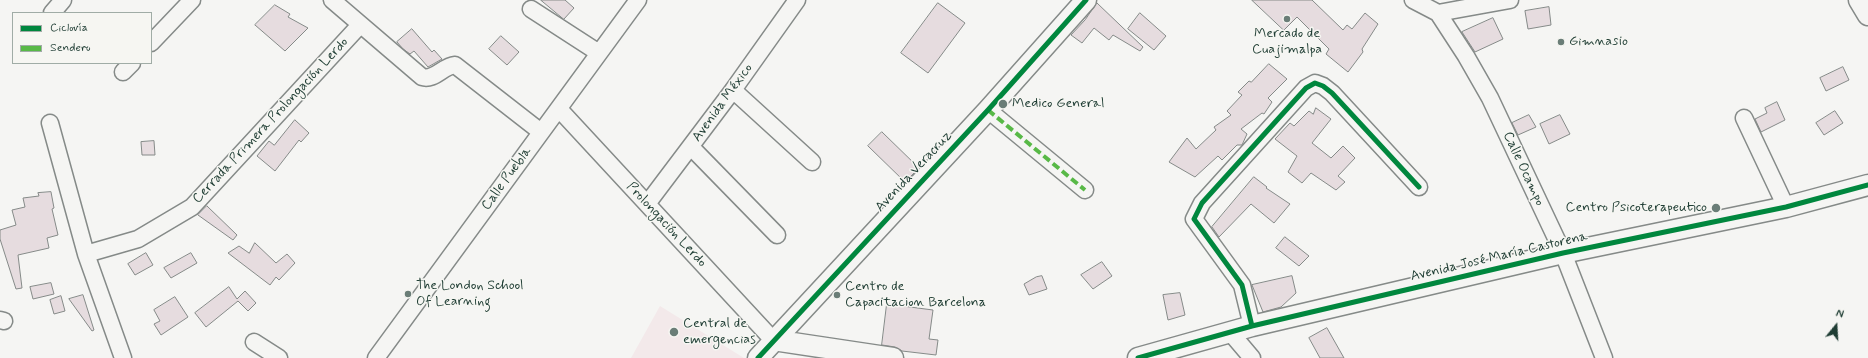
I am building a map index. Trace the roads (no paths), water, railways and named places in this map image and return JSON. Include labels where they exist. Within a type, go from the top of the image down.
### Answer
[{"type":"street","points":[[53,12],[63,0]]},
{"type":"street","points":[[152,42],[192,0]]},
{"type":"street","points":[[332,0],[422,77],[426,78],[432,76],[448,66],[455,65],[461,68],[541,132]]},
{"type":"street","name":"Calle Puebla","points":[[376,358],[638,0]]},
{"type":"street","name":"Avenida México","points":[[647,204],[733,90],[797,0]]},
{"type":"street","name":"Avenida Veracruz","points":[[758,358],[773,340],[988,110],[1086,0]]},
{"type":"street","name":"Calle Ocampo","points":[[1413,0],[1438,13],[1466,56],[1490,98],[1563,254],[1604,358]]},
{"type":"street","points":[[1438,13],[1510,0]]},
{"type":"street","points":[[1859,0],[1868,15]]},
{"type":"street","points":[[531,9],[599,53]]},
{"type":"street","name":"Cerrada Primera Prolongación Lerdo","points":[[86,254],[138,239],[192,207],[360,25]]},
{"type":"street","points":[[1252,326],[1242,285],[1194,219],[1202,203],[1306,88],[1315,83],[1323,86],[1332,93],[1419,187]]},
{"type":"street","points":[[733,90],[812,162]]},
{"type":"street","name":"Prolongación Lerdo","points":[[559,109],[773,340]]},
{"type":"street","points":[[988,110],[1085,190]]},
{"type":"street","points":[[1744,118],[1786,207]]},
{"type":"street","points":[[50,123],[86,254],[123,358]]},
{"type":"street","points":[[691,147],[777,235]]},
{"type":"street","name":"Avenida José María Castorena","points":[[1138,358],[1252,326],[1563,254],[1786,207],[1868,185]]},
{"type":"street","points":[[1230,332],[1252,358]]},
{"type":"street","points":[[773,340],[893,358]]},
{"type":"street","points":[[254,342],[279,358]]},
{"type":"place","name":"Mercado de Cuajimalpa","points":[[1287,19]]},
{"type":"place","name":"Gimnasio","points":[[1561,42]]},
{"type":"place","name":"Medico General","points":[[1003,104]]},
{"type":"place","name":"Centro Psicoterapeutico","points":[[1716,208]]},
{"type":"place","name":"The London School Of Learning","points":[[408,294]]},
{"type":"place","name":"Centro de Capacitacion Barcelona","points":[[837,295]]},
{"type":"place","name":"Central de emergencias","points":[[674,332]]}]
